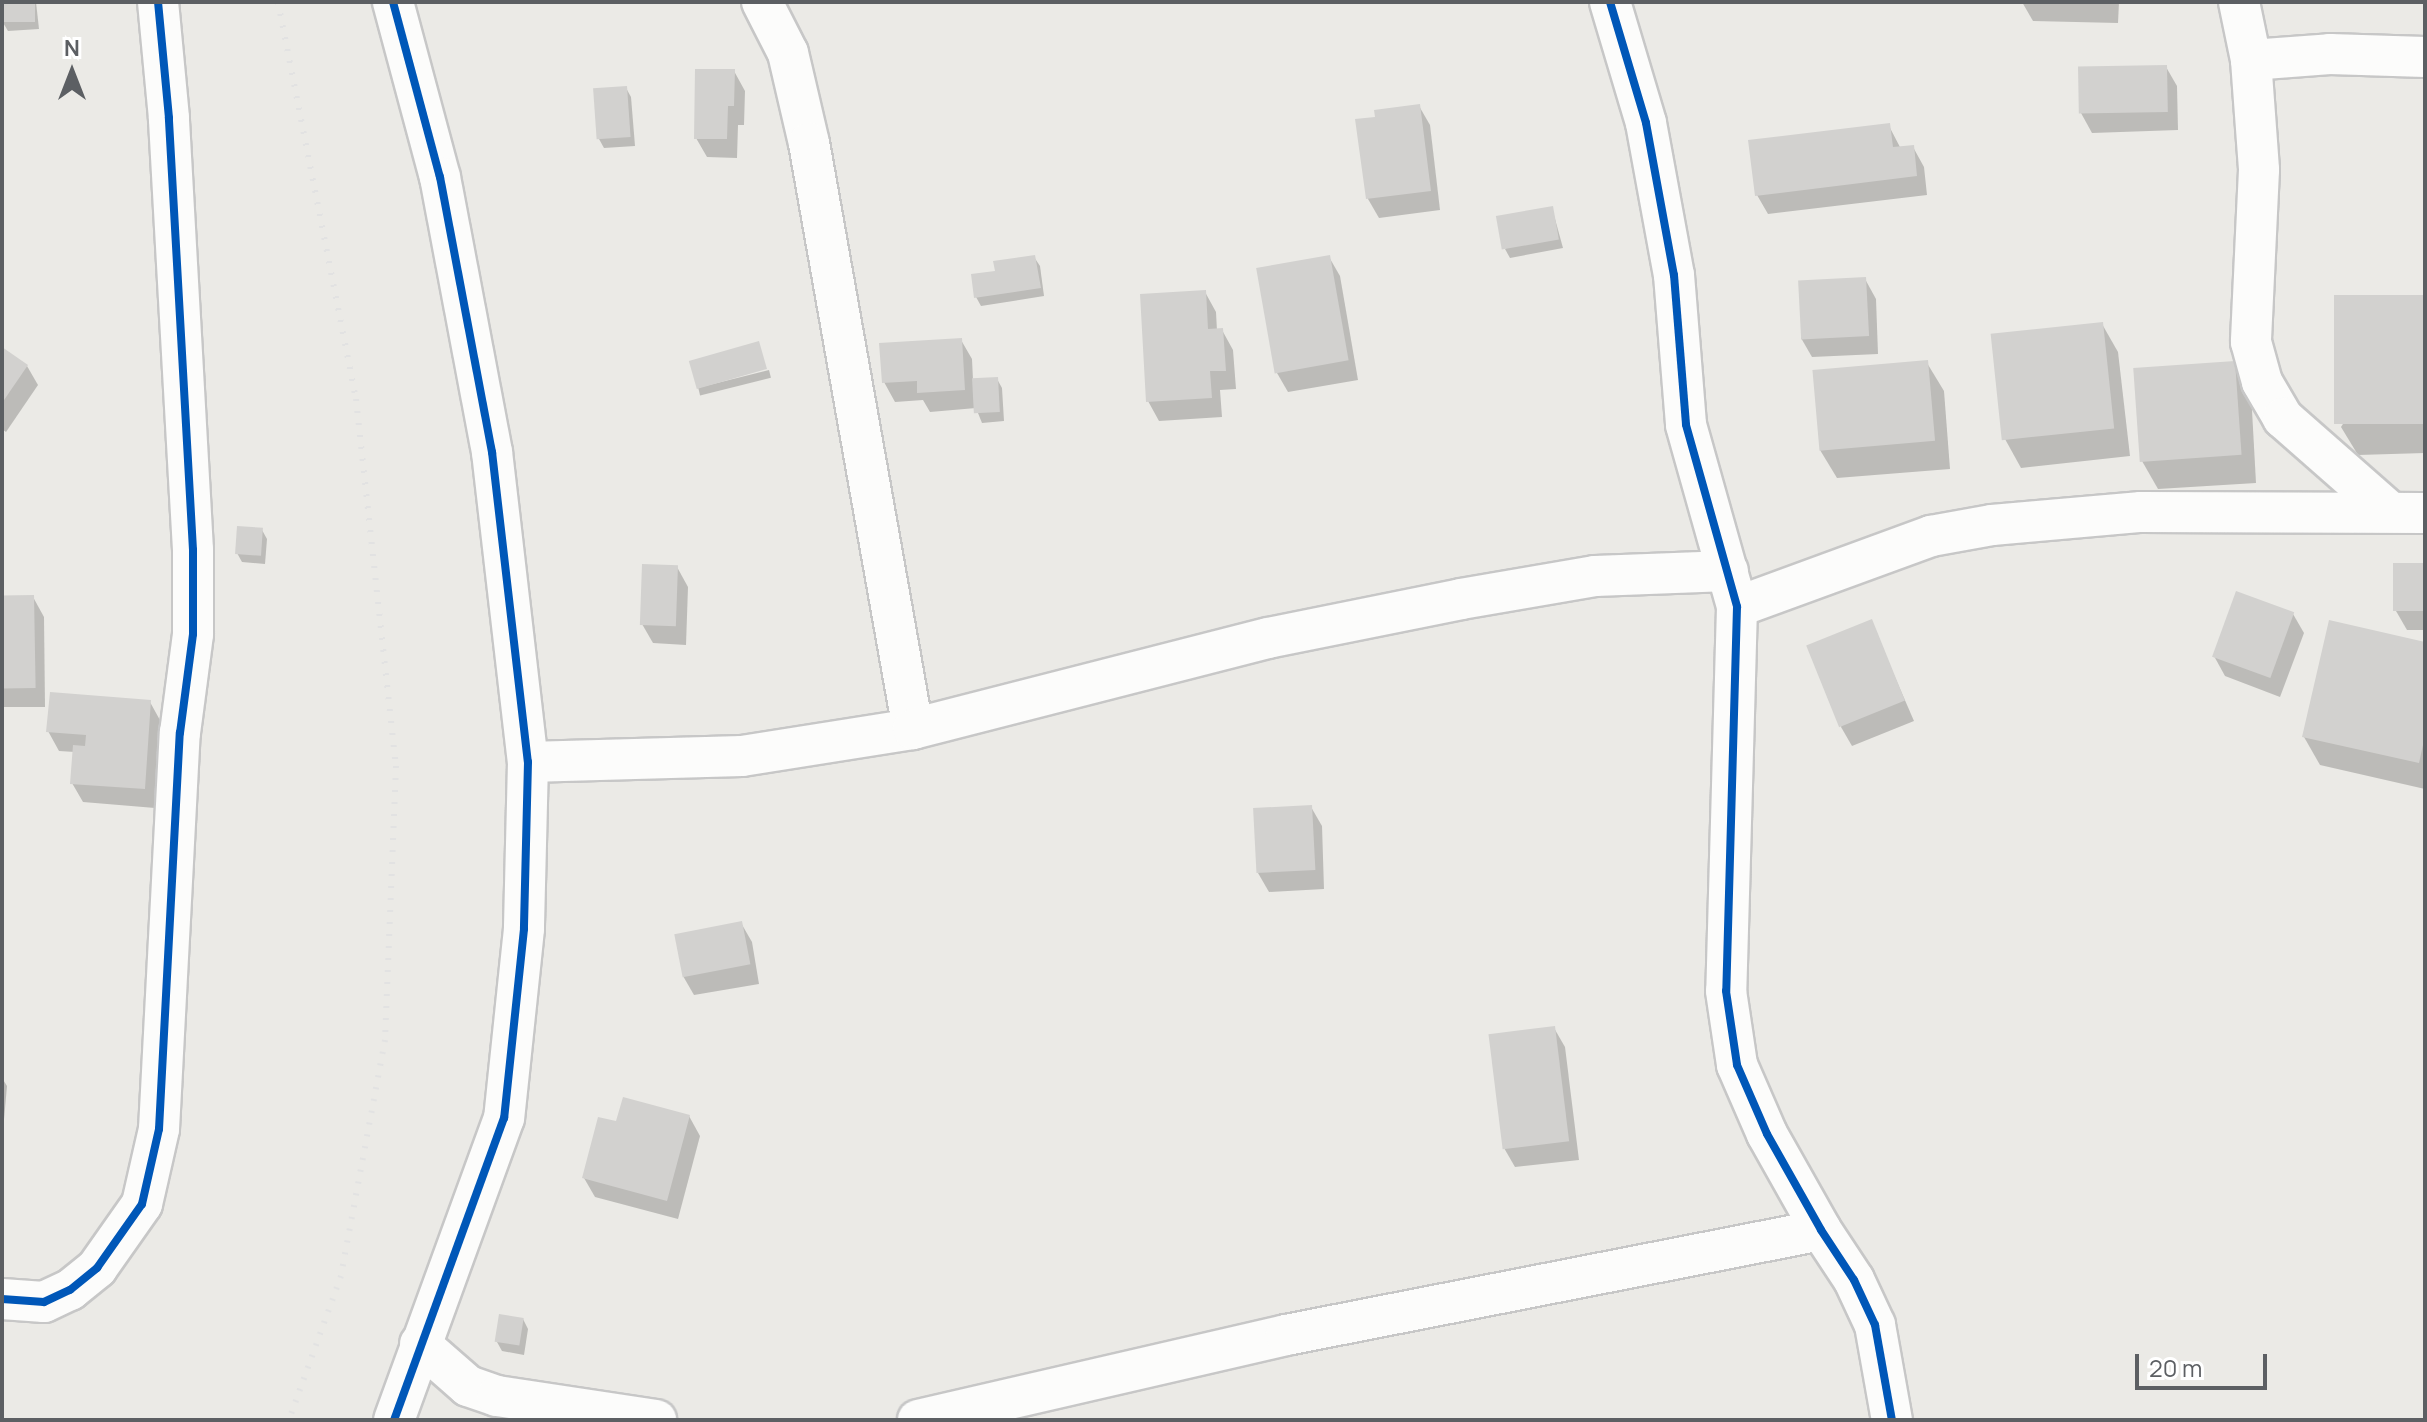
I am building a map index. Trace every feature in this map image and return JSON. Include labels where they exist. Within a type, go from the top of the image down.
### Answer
[{"type":"street","points":[[2,1299],[44,1302],[70,1290],[97,1268],[142,1204],[159,1129],[180,733],[193,620],[193,550],[169,118],[158,2]]},
{"type":"street","points":[[393,2],[440,177],[492,452],[528,762],[524,929],[504,1118],[394,1420]]},
{"type":"street","points":[[762,2],[788,53],[809,143],[913,729]]},
{"type":"street","points":[[1610,2],[1646,123],[1674,275],[1686,425],[1732,589],[1726,991],[1737,1065],[1767,1134],[1821,1230],[1854,1280],[1875,1325],[1892,1420]]},
{"type":"street","points":[[2239,2],[2251,60],[2259,170],[2251,342],[2262,382],[2283,418],[2407,512]]},
{"type":"street","points":[[2251,60],[2330,54],[2425,57]]},
{"type":"street","points":[[528,762],[742,756],[913,729],[1268,638],[1595,576],[1732,589],[1931,536],[1992,525],[2141,512],[2407,512]]},
{"type":"street","points":[[918,1420],[1286,1335],[1821,1230]]},
{"type":"street","points":[[420,1344],[468,1386],[497,1396],[656,1420]]},
{"type":"building","points":[[2,2],[35,2],[35,22],[2,22]]},
{"type":"building","points":[[2167,65],[2168,112],[2079,114],[2078,67]]},
{"type":"building","points":[[695,69],[735,69],[734,106],[728,106],[727,139],[694,139]]},
{"type":"building","points":[[627,86],[631,137],[597,139],[593,88]]},
{"type":"building","points":[[1420,104],[1431,191],[1366,199],[1355,119],[1375,117],[1374,110]]},
{"type":"building","points":[[1890,123],[1893,147],[1914,145],[1917,176],[1755,196],[1748,140]]},
{"type":"building","points":[[1553,206],[1559,239],[1502,250],[1496,216]]},
{"type":"building","points":[[1035,255],[1041,288],[974,298],[971,274],[995,271],[993,261]]},
{"type":"building","points":[[1330,255],[1349,360],[1275,373],[1256,268]]},
{"type":"building","points":[[1866,277],[1869,336],[1801,339],[1798,281]]},
{"type":"building","points":[[1206,290],[1208,329],[1223,328],[1226,371],[1210,371],[1212,398],[1146,402],[1140,294]]},
{"type":"building","points":[[2334,295],[2425,295],[2425,424],[2334,424]]},
{"type":"building","points":[[2103,322],[2114,428],[2002,440],[1991,334]]},
{"type":"building","points":[[962,338],[965,390],[917,393],[917,381],[882,383],[879,343]]},
{"type":"building","points":[[759,341],[767,369],[697,389],[689,361]]},
{"type":"building","points":[[2,347],[28,365],[2,403]]},
{"type":"building","points":[[1928,360],[1935,441],[1820,451],[1812,370]]},
{"type":"building","points":[[2235,361],[2242,455],[2140,462],[2133,368]]},
{"type":"building","points":[[998,377],[1000,412],[974,413],[972,378]]},
{"type":"building","points":[[237,526],[263,528],[261,556],[235,554]]},
{"type":"building","points":[[2393,563],[2425,563],[2425,611],[2393,611]]},
{"type":"building","points":[[642,564],[678,565],[676,626],[640,625]]},
{"type":"building","points":[[2236,591],[2294,612],[2270,678],[2212,657]]},
{"type":"building","points":[[34,595],[36,688],[4,689],[2,596]]},
{"type":"building","points":[[1872,619],[1905,701],[1839,727],[1806,646]]},
{"type":"building","points":[[2329,620],[2425,642],[2425,736],[2419,763],[2302,737]]},
{"type":"building","points":[[50,692],[151,700],[145,789],[70,784],[73,745],[85,746],[86,735],[46,732]]},
{"type":"building","points":[[1312,805],[1315,870],[1256,873],[1253,808]]},
{"type":"building","points":[[742,921],[750,964],[683,977],[674,934]]},
{"type":"building","points":[[1555,1026],[1569,1141],[1503,1149],[1488,1034]]},
{"type":"building","points":[[623,1097],[690,1115],[667,1201],[582,1178],[598,1117],[616,1121]]},
{"type":"building","points":[[499,1314],[524,1318],[519,1346],[495,1342]]},
{"type":"railway","points":[[278,2],[356,399],[396,766],[385,1040],[341,1276],[289,1420]]},
{"type":"cycle path","points":[[2,1299],[44,1302],[70,1290],[97,1268],[142,1204],[159,1129],[180,733],[193,634],[193,550],[169,118],[158,2]]},
{"type":"cycle path","points":[[393,2],[440,177],[492,452],[528,762],[524,929],[504,1118],[394,1420]]},
{"type":"cycle path","points":[[1610,2],[1646,123],[1674,275],[1686,425],[1737,607],[1726,991],[1737,1065],[1767,1134],[1821,1230],[1854,1280],[1875,1325],[1892,1420]]}]
